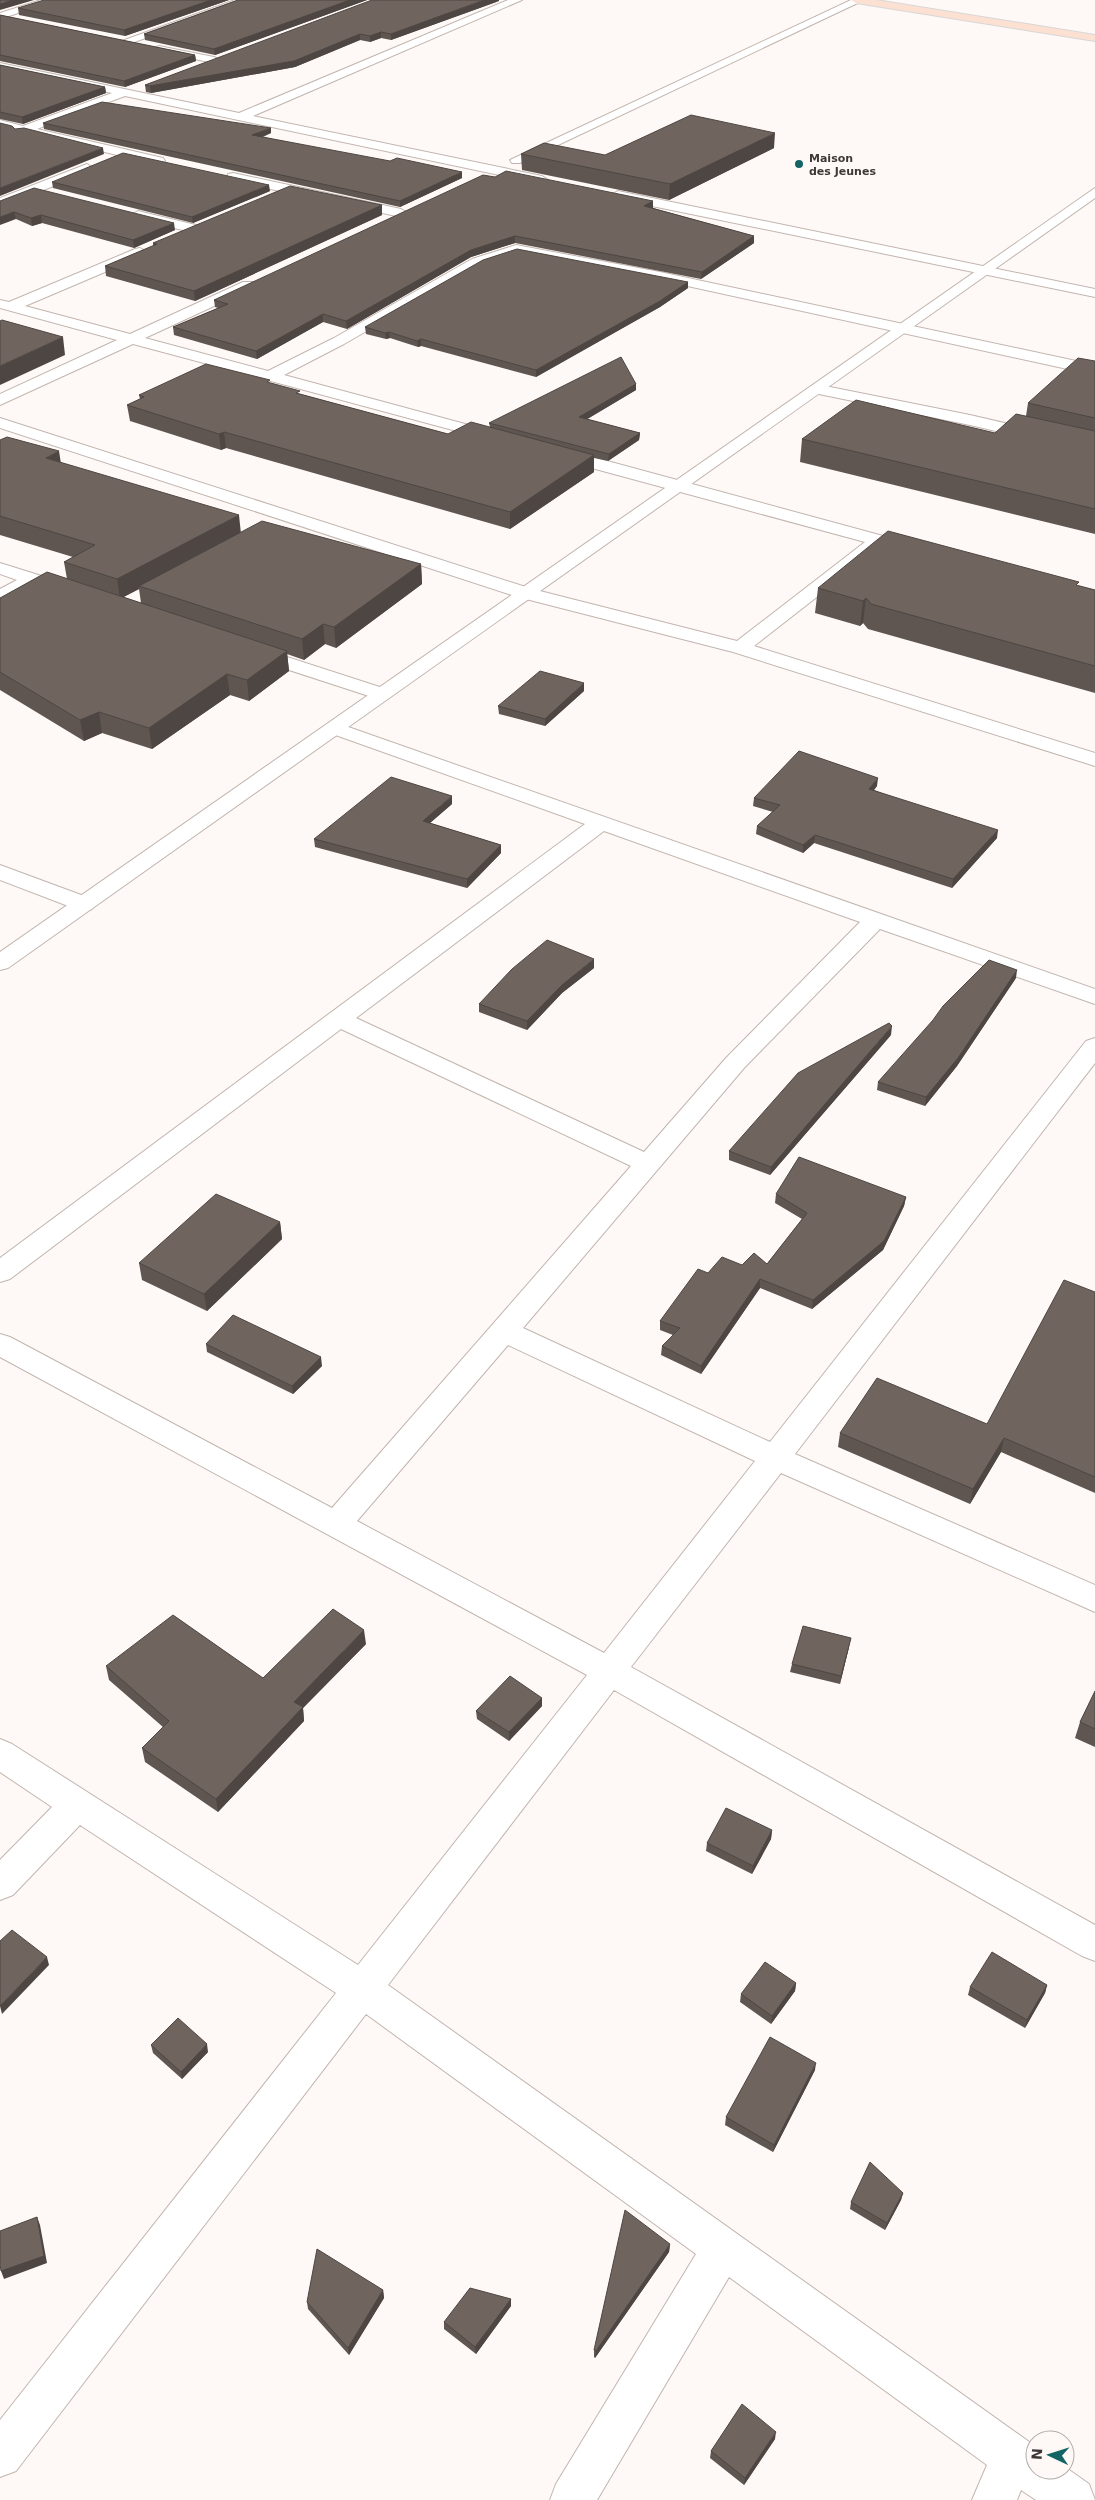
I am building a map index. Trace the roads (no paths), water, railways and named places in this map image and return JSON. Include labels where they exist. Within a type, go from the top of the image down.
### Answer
[{"type":"main road","points":[[858,0],[1095,38]]},
{"type":"street","points":[[29,22],[0,16],[52,0]]},
{"type":"street","points":[[196,66],[219,58],[121,41],[240,0]]},
{"type":"street","points":[[239,117],[517,0]]},
{"type":"street","points":[[477,178],[858,0]]},
{"type":"street","points":[[0,66],[551,182]]},
{"type":"street","points":[[9,82],[36,73]]},
{"type":"street","points":[[0,138],[142,86]]},
{"type":"street","points":[[0,124],[172,164]]},
{"type":"street","points":[[0,203],[123,153]]},
{"type":"street","points":[[221,174],[406,211],[383,221]]},
{"type":"street","points":[[34,189],[53,194]]},
{"type":"street","points":[[263,200],[289,189]]},
{"type":"street","points":[[0,963],[1095,192]]},
{"type":"street","points":[[609,194],[1095,293]]},
{"type":"street","points":[[129,212],[195,229]]},
{"type":"street","points":[[168,240],[212,221]]},
{"type":"street","points":[[5,306],[151,247]]},
{"type":"street","points":[[270,376],[339,341],[477,262],[516,249],[660,276],[1095,370]]},
{"type":"street","points":[[0,400],[257,280]]},
{"type":"street","points":[[5,306],[516,442]]},
{"type":"street","points":[[815,389],[970,420],[1095,449]]},
{"type":"street","points":[[0,423],[525,593],[740,648],[1095,760]]},
{"type":"street","points":[[545,450],[925,553]]},
{"type":"street","points":[[266,531],[292,518]]},
{"type":"street","points":[[740,648],[878,540]]},
{"type":"street","points":[[0,568],[85,596]]},
{"type":"street","points":[[0,597],[32,579]]},
{"type":"street","points":[[233,645],[382,694]]},
{"type":"street","points":[[334,728],[1095,997]]},
{"type":"street","points":[[0,1272],[602,822]]},
{"type":"street","points":[[0,872],[84,904]]},
{"type":"street","points":[[336,1525],[735,1063],[876,919]]},
{"type":"street","points":[[339,1019],[648,1164]]},
{"type":"street","points":[[0,2455],[1095,1046]]},
{"type":"street","points":[[504,1331],[774,1457],[1095,1599]]},
{"type":"street","points":[[0,1344],[609,1671],[1095,1944]]},
{"type":"street","points":[[0,1754],[362,1989],[1073,2500]]},
{"type":"street","points":[[0,1884],[78,1804]]},
{"type":"street","points":[[572,2500],[723,2248]]},
{"type":"street","points":[[994,2500],[1013,2457]]},
{"type":"place","name":"Maison des Jeunes","points":[[799,164]]}]
